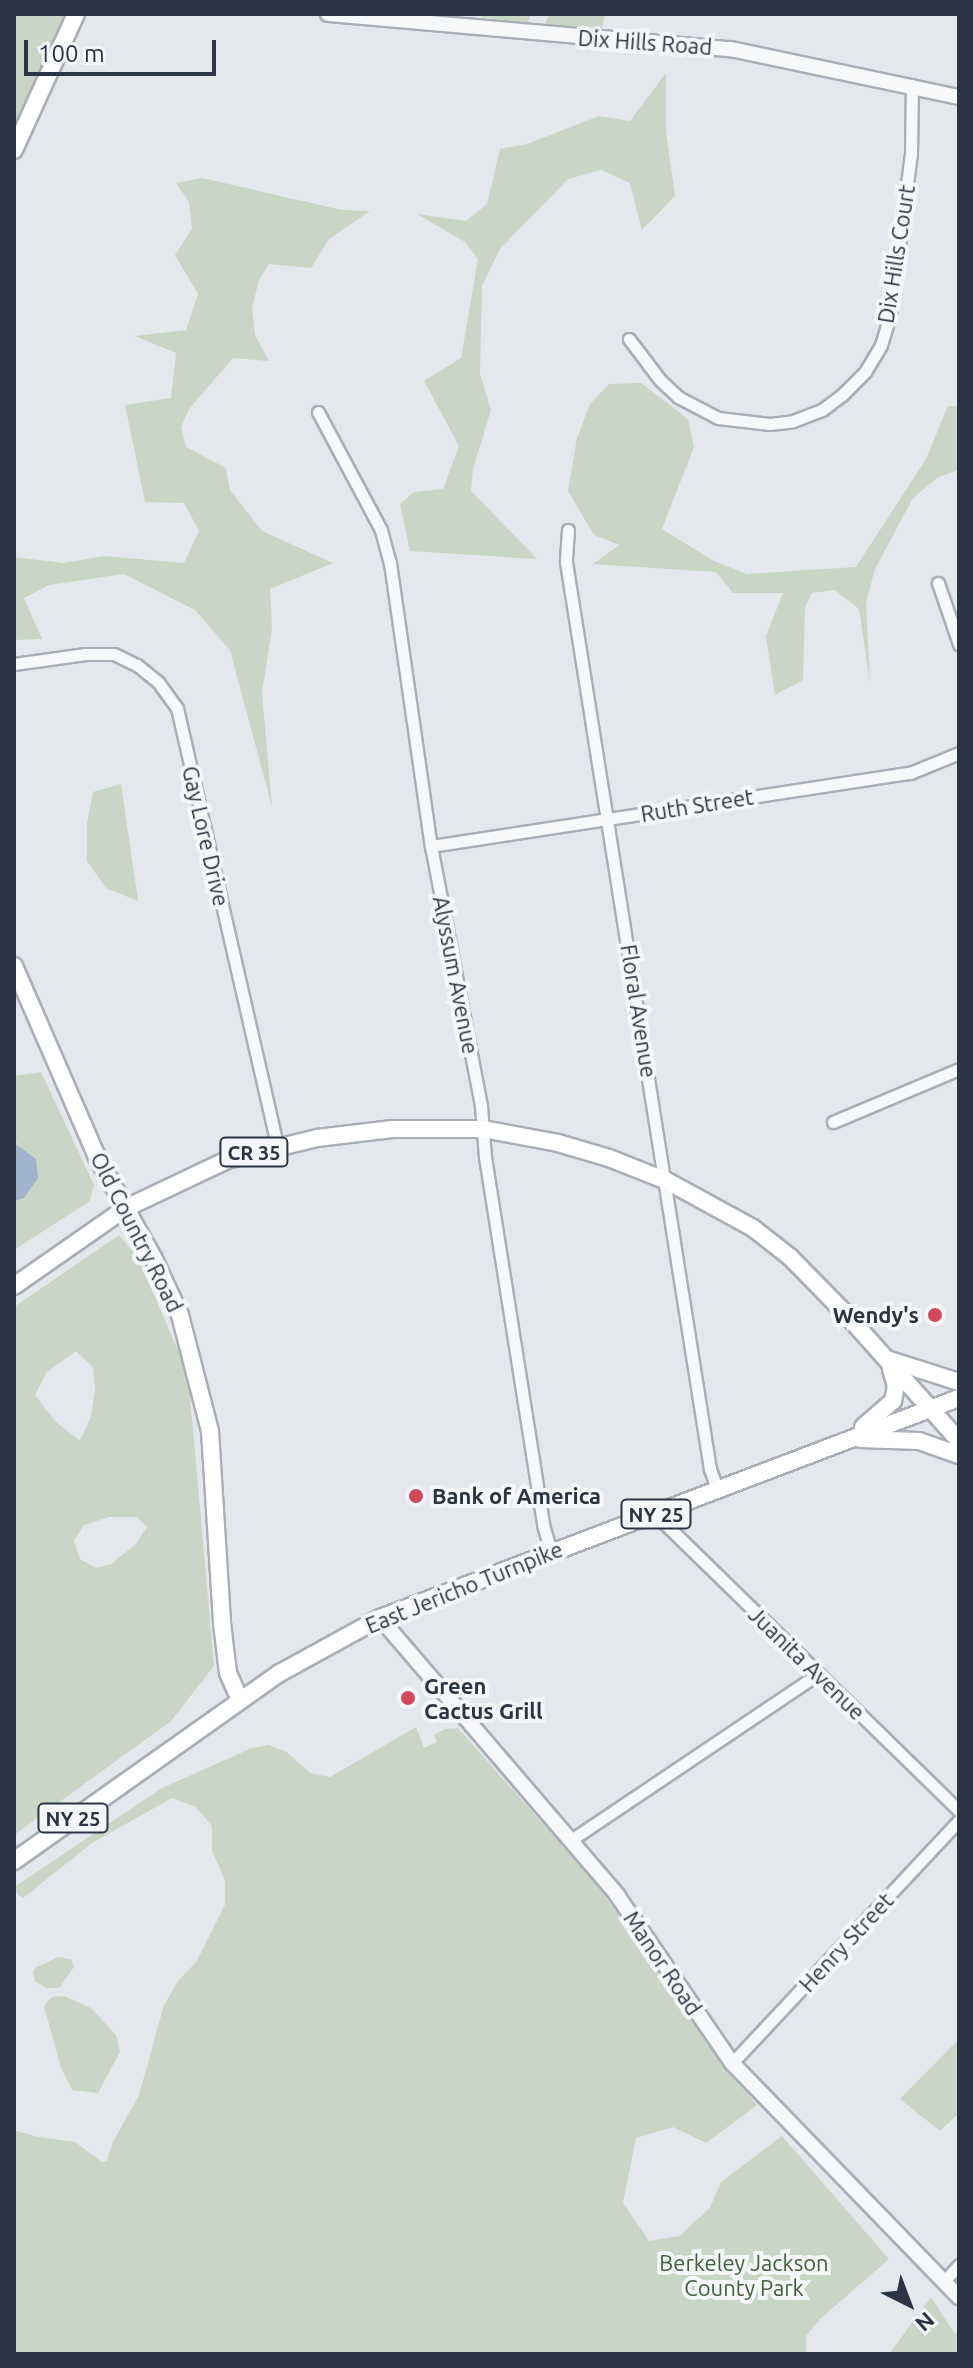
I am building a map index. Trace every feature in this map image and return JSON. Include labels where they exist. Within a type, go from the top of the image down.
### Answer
[{"type":"main road","points":[[14,150],[76,14]]},
{"type":"main road","name":"Old Country Road","points":[[14,966],[96,1155],[168,1285],[203,1400],[213,1460],[228,1673],[240,1700]]},
{"type":"main road","name":"CR 35","points":[[14,1286],[126,1208],[227,1160],[277,1145],[392,1129],[483,1129],[568,1146],[667,1181],[753,1228],[790,1257],[959,1441]]},
{"type":"main road","points":[[885,1357],[959,1382]]},
{"type":"main road","points":[[843,1441],[877,1418],[893,1401],[894,1377],[885,1357]]},
{"type":"main road","name":"East Jericho Turnpike","points":[[14,1861],[240,1700],[292,1666],[380,1618],[959,1398]]},
{"type":"main road","points":[[843,1441],[904,1438],[932,1444],[959,1455]]},
{"type":"street","name":"Dix Hills Road","points":[[328,14],[731,49],[959,97]]},
{"type":"street","name":"Dix Hills Court","points":[[629,339],[660,380],[687,402],[718,418],[770,424],[793,421],[822,410],[842,395],[865,372],[881,345],[890,315],[911,154],[912,85]]},
{"type":"street","name":"Alyssum Avenue","points":[[318,412],[381,530],[390,563],[431,846],[483,1129],[539,1497],[551,1552]]},
{"type":"street","name":"Floral Avenue","points":[[568,530],[566,562],[667,1181],[710,1469],[718,1491]]},
{"type":"street","points":[[938,583],[959,644]]},
{"type":"street","name":"Gay Lore Drive","points":[[14,664],[85,654],[114,654],[137,665],[158,682],[177,708],[277,1145]]},
{"type":"street","name":"Ruth Street","points":[[431,846],[910,773],[959,753]]},
{"type":"street","points":[[833,1122],[959,1069]]},
{"type":"street","name":"Juanita Avenue","points":[[655,1514],[959,1811]]},
{"type":"street","name":"Manor Road","points":[[380,1618],[406,1645],[483,1742],[571,1840],[658,1952],[732,2063],[959,2297]]},
{"type":"street","points":[[571,1840],[818,1674]]},
{"type":"street","name":"Henry Street","points":[[732,2063],[959,1820]]},
{"type":"street","points":[[944,2281],[959,2265]]},
{"type":"green space","points":[[69,14],[14,129],[14,15]]},
{"type":"green space","points":[[483,14],[531,14],[527,24],[482,17]]},
{"type":"green space","points":[[549,14],[605,14],[602,28],[545,25]]},
{"type":"green space","points":[[666,73],[666,132],[675,196],[642,230],[630,183],[601,170],[568,179],[500,249],[482,286],[480,374],[491,410],[473,469],[471,491],[537,559],[410,551],[400,504],[414,492],[443,489],[459,446],[424,381],[461,358],[478,259],[465,242],[417,214],[466,221],[487,204],[500,149],[527,144],[599,116],[630,121]]},
{"type":"green space","points":[[202,178],[342,210],[370,211],[329,239],[311,268],[269,264],[259,280],[252,308],[255,335],[269,361],[233,358],[189,409],[181,427],[186,447],[226,468],[230,490],[262,531],[333,563],[270,589],[272,628],[262,693],[272,807],[230,650],[195,610],[124,574],[49,585],[24,598],[42,639],[14,640],[14,557],[64,563],[104,556],[184,563],[199,531],[184,503],[145,502],[125,405],[171,398],[176,353],[135,336],[186,330],[198,294],[175,255],[192,229],[189,202],[176,183]]},
{"type":"green space","points":[[641,383],[688,419],[694,447],[662,529],[714,561],[747,574],[856,567],[926,459],[948,406],[959,406],[959,470],[938,477],[913,498],[875,569],[866,602],[870,683],[859,609],[835,590],[812,593],[805,607],[803,680],[775,695],[766,636],[783,593],[733,593],[716,572],[593,564],[619,545],[594,535],[568,491],[577,438],[590,404],[609,384]]},
{"type":"green space","points":[[121,784],[138,901],[106,888],[87,861],[87,823],[93,792]]},
{"type":"green space","points":[[41,1072],[94,1185],[90,1201],[14,1250],[14,1201],[24,1198],[17,1143],[14,1143],[14,1076]]},
{"type":"green space","points":[[119,1235],[137,1256],[188,1373],[214,1666],[171,1721],[14,1835],[14,1307]],"holes":[[[76,1351],[93,1367],[95,1388],[91,1417],[80,1441],[55,1421],[35,1395],[47,1372]],[[109,1517],[136,1517],[147,1527],[136,1544],[111,1564],[96,1568],[80,1559],[74,1541],[84,1525]]]},
{"type":"green space","name":"Berkeley Jackson County Park","points":[[416,1727],[424,1748],[437,1742],[434,1735],[444,1729],[458,1728],[589,1876],[624,1921],[714,2054],[757,2105],[706,2143],[673,2127],[636,2138],[623,2203],[649,2241],[679,2236],[710,2208],[721,2182],[782,2136],[889,2259],[820,2319],[806,2336],[806,2354],[14,2354],[14,2130],[75,2142],[102,2162],[107,2161],[112,2144],[139,2095],[164,2005],[178,1981],[197,1961],[225,1905],[225,1880],[212,1851],[212,1826],[196,1807],[172,1798],[92,1843],[23,1898],[17,1894],[16,1886],[162,1788],[252,1748],[268,1745],[287,1752],[310,1773],[330,1777]]},
{"type":"green space","points":[[58,1957],[71,1959],[74,1967],[59,1988],[46,1988],[35,1981],[35,1968]]},
{"type":"green space","points":[[64,1996],[91,2008],[116,2035],[120,2052],[98,2093],[72,2090],[61,2068],[44,2006],[52,1997]]},
{"type":"green space","points":[[959,2039],[959,2113],[940,2131],[900,2099]]},
{"type":"green space","points":[[931,2297],[955,2334],[959,2331],[959,2354],[889,2354]]},
{"type":"water","points":[[14,1143],[36,1159],[38,1178],[24,1198],[14,1201]]},
{"type":"place","name":"Wendy's","points":[[935,1315]]},
{"type":"place","name":"Bank of America","points":[[416,1496]]},
{"type":"place","name":"Green Cactus Grill","points":[[408,1698]]}]
